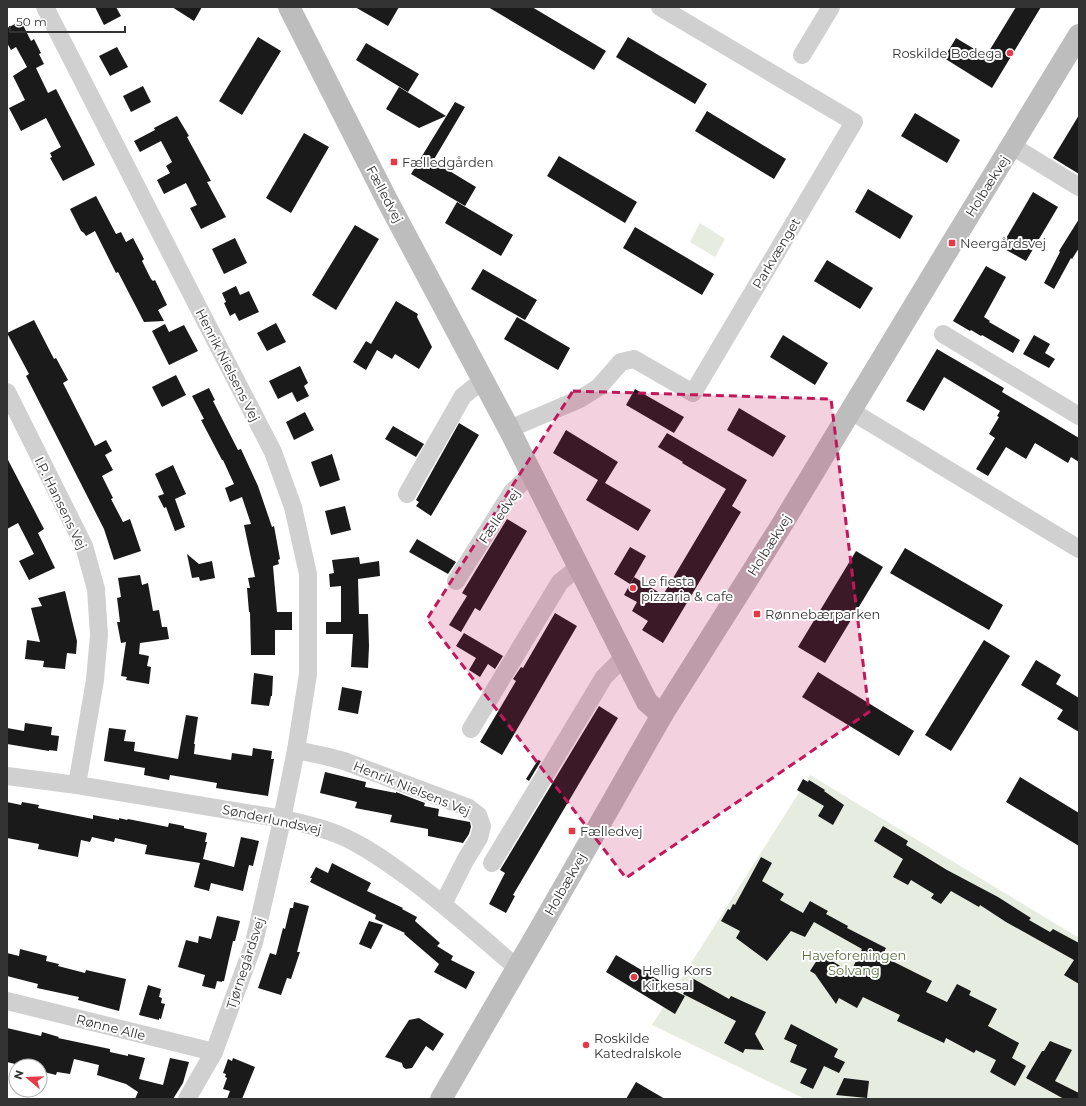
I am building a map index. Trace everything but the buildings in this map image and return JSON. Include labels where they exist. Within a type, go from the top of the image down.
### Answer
[{"type":"street","name":"Henrik Nielsens Vej","points":[[46,7],[273,452],[293,507],[308,574],[308,674],[283,818]]},
{"type":"street","name":"Fælledvej","points":[[289,7],[388,202],[509,429],[647,702],[662,715]]},
{"type":"street","name":"Parkvænget","points":[[509,429],[580,399],[599,387],[621,362],[634,359],[693,394],[854,122],[660,7]]},
{"type":"street","points":[[802,55],[831,7]]},
{"type":"street","name":"Holbækvej","points":[[441,1099],[662,715],[781,526],[1079,35]]},
{"type":"street","points":[[1012,146],[1079,187]]},
{"type":"street","points":[[943,334],[1079,416]]},
{"type":"street","points":[[407,494],[464,396],[483,380]]},
{"type":"street","name":"I.P. Hansens Vej","points":[[7,392],[84,546],[96,589],[99,634],[95,680],[77,785]]},
{"type":"street","points":[[851,411],[1079,549]]},
{"type":"street","name":"Fælledvej","points":[[456,581],[512,492],[531,474]]},
{"type":"street","points":[[471,729],[560,582],[579,567]]},
{"type":"street","points":[[492,863],[604,676],[624,657]]},
{"type":"street","name":"Henrik Nielsens Vej","points":[[296,750],[325,756],[369,770],[468,808],[478,815],[482,826],[479,838],[466,859],[443,904]]},
{"type":"street","name":"Sønderlundsvej","points":[[7,776],[77,785],[283,818],[308,824],[334,833],[354,842],[384,859],[443,904],[517,968]]},
{"type":"street","name":"Tjørnegårdsvej","points":[[187,1099],[214,1052],[254,943],[283,818]]},
{"type":"street","name":"Rønne Alle","points":[[7,1001],[214,1052]]},
{"type":"highlighted area","points":[[573,391],[831,399],[869,712],[626,878],[427,619]]},
{"type":"green space","points":[[700,223],[725,239],[715,257],[690,242]]},
{"type":"green space","name":"Haveforeningen Solvang","points":[[810,775],[1079,938],[1079,1099],[805,1099],[652,1025]]},
{"type":"place","name":"Roskilde Bodega","points":[[1010,53]]},
{"type":"place","name":"Fælledgården","points":[[394,162]]},
{"type":"place","name":"Neergårdsvej","points":[[952,243]]},
{"type":"place","name":"Le fiesta pizzaria & cafe","points":[[633,588]]},
{"type":"place","name":"Rønnebærparken","points":[[757,614]]},
{"type":"place","name":"Fælledvej","points":[[572,831]]},
{"type":"place","name":"Hellig Kors Kirkesal","points":[[634,977]]},
{"type":"place","name":"Roskilde Katedralskole","points":[[586,1045]]}]
